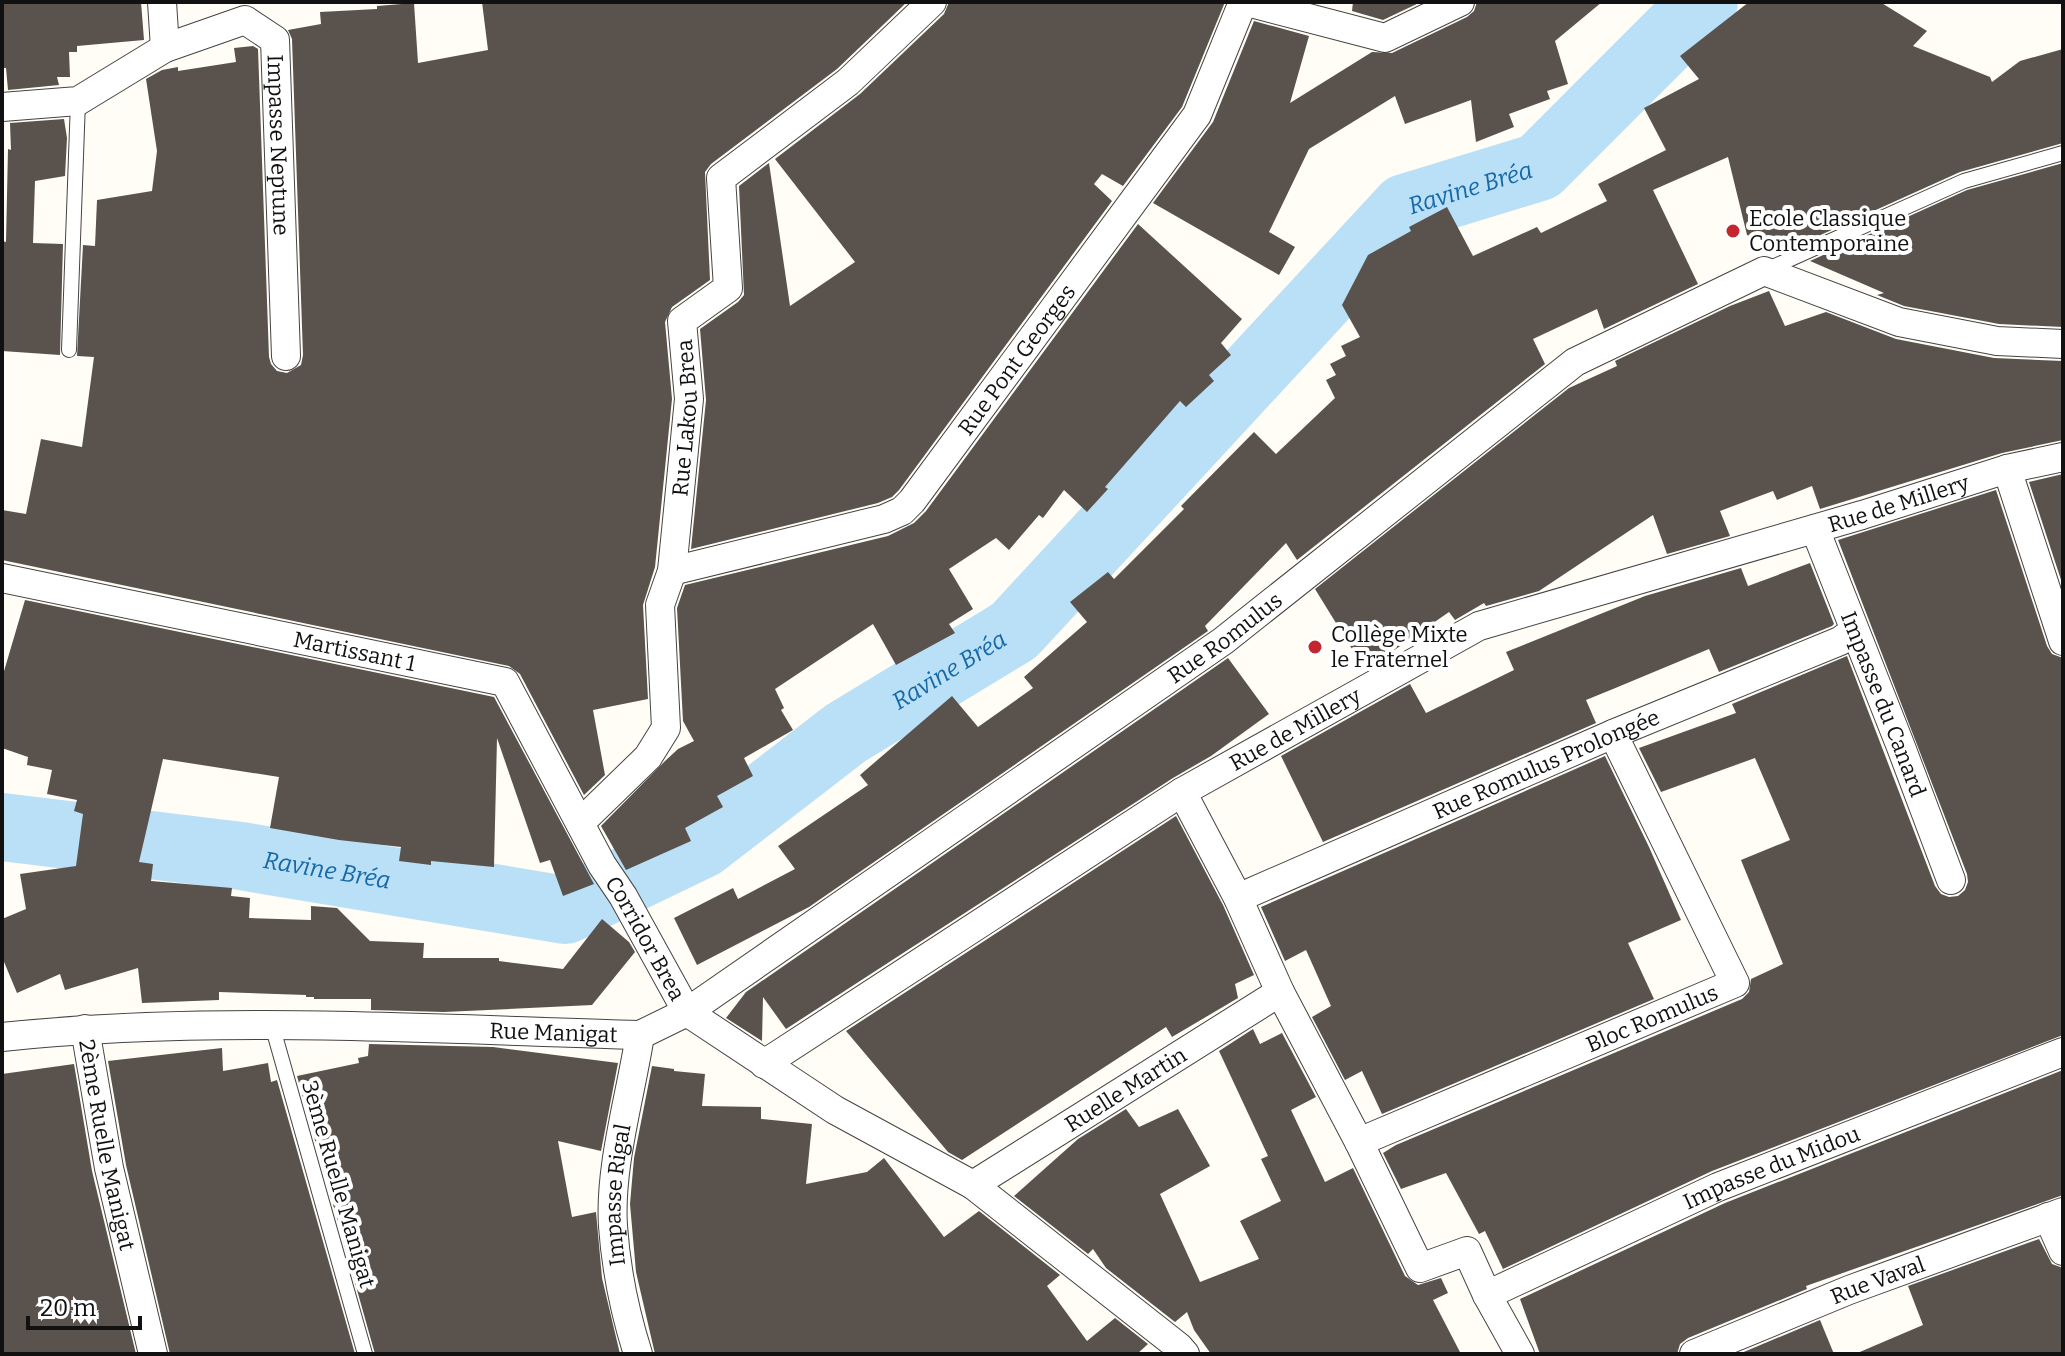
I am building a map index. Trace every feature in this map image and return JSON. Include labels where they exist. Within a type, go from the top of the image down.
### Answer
[{"type":"street","points":[[162,2],[165,48]]},
{"type":"street","name":"Rue Lakou Brea","points":[[580,823],[648,757],[666,728],[660,605],[672,571],[689,399],[682,321],[728,288],[721,178],[848,82],[932,2]]},
{"type":"street","points":[[1245,2],[1385,38],[1460,2]]},
{"type":"street","name":"Rue Pont Georges","points":[[672,571],[884,519],[902,511],[1197,115],[1245,2]]},
{"type":"street","name":"Impasse Neptune","points":[[2,107],[78,101],[165,48],[245,20],[275,40],[286,356]]},
{"type":"street","points":[[1764,271],[1899,322],[1997,341],[2063,344]]},
{"type":"street","name":"Rue Romulus","points":[[687,1012],[1223,641],[1575,362],[1764,271]]},
{"type":"street","name":"Rue de Millery","points":[[764,1064],[1182,792],[1479,626],[1815,529],[2007,469],[2063,457]]},
{"type":"street","points":[[2007,469],[2063,641]]},
{"type":"street","name":"Impasse du Canard","points":[[1815,529],[1951,880]]},
{"type":"street","name":"Martissant 1","points":[[2,578],[505,682],[602,865]]},
{"type":"street","name":"Rue Romulus Prolongée","points":[[1238,898],[1613,734],[1840,641],[1854,631]]},
{"type":"street","name":"Bloc Romulus","points":[[1359,1142],[1735,983],[1613,734]]},
{"type":"street","points":[[1182,792],[1238,898],[1280,992],[1359,1142],[1420,1268],[1467,1251],[1520,1354]]},
{"type":"street","name":"Corridor Brea","points":[[602,865],[623,896],[687,1012]]},
{"type":"street","name":"Ruelle Martin","points":[[973,1185],[1280,992]]},
{"type":"street","points":[[687,1012],[835,1110],[973,1185],[1178,1352]]},
{"type":"street","name":"Rue Manigat","points":[[2,1037],[85,1029],[272,1025],[640,1035],[687,1012]]},
{"type":"street","name":"2ème Ruelle Manigat","points":[[85,1029],[109,1168],[153,1354]]},
{"type":"street","name":"Impasse Rigal","points":[[638,1354],[626,1314],[612,1225],[616,1171],[640,1035]]},
{"type":"street","name":"Impasse du Midou","points":[[1487,1295],[1718,1187],[2063,1052]]},
{"type":"street","points":[[2056,1214],[2063,1251]]},
{"type":"street","name":"Rue Vaval","points":[[1694,1354],[1849,1290],[2056,1214]]},
{"type":"lane","points":[[69,350],[78,101]]},
{"type":"lane","points":[[1764,271],[1964,181],[2063,153]]},
{"type":"lane","name":"3ème Ruelle Manigat","points":[[272,1025],[365,1354]]},
{"type":"building","points":[[2,2],[141,2],[144,40],[77,46],[77,52],[69,52],[70,77],[57,77],[59,85],[8,90],[6,68],[2,68]]},
{"type":"building","points":[[482,2],[907,2],[837,69],[711,164],[705,172],[710,280],[672,307],[665,322],[672,399],[655,567],[643,605],[648,699],[593,710],[605,775],[584,795],[520,674],[509,666],[2,560],[2,510],[26,514],[41,439],[82,447],[94,357],[77,356],[83,245],[95,246],[97,200],[152,191],[157,151],[146,79],[162,70],[178,67],[178,71],[236,62],[234,48],[253,46],[258,49],[269,357],[277,371],[287,373],[301,365],[303,355],[292,39],[288,30],[321,24],[320,12],[377,9],[377,6],[414,3],[418,63],[488,50]]},
{"type":"building","points":[[949,2],[1225,2],[1182,107],[1123,186],[1102,174],[1094,184],[1112,201],[899,490],[878,503],[691,549],[706,400],[700,329],[744,295],[739,186],[769,163],[790,306],[855,262],[775,159],[860,94],[944,14]]},
{"type":"building","points":[[1353,2],[1421,2],[1383,20],[1352,11]]},
{"type":"building","points":[[1477,2],[1602,2],[1555,41],[1568,84],[1547,91],[1550,99],[1509,114],[1514,127],[1476,142],[1471,100],[1405,124],[1395,96],[1309,149],[1269,232],[1295,247],[1279,275],[1153,203],[1213,122],[1254,21],[1309,36],[1290,103],[1372,52],[1392,53],[1467,17],[1474,11]]},
{"type":"building","points":[[1749,2],[1880,2],[1927,31],[1913,46],[1990,77],[1992,82],[2020,61],[2063,49],[2063,143],[1960,172],[1785,251],[1747,235],[1728,157],[1653,190],[1698,284],[1604,329],[1597,309],[1533,339],[1545,364],[1297,560],[1286,543],[1205,626],[1208,631],[809,907],[697,965],[674,918],[733,888],[738,899],[795,869],[778,846],[868,785],[860,775],[952,696],[978,727],[1033,688],[1024,677],[1087,622],[1070,602],[1108,572],[1114,579],[1184,509],[1181,506],[1254,432],[1276,454],[1335,398],[1326,380],[1336,375],[1330,364],[1346,356],[1341,346],[1360,337],[1342,305],[1368,255],[1411,231],[1409,227],[1447,207],[1473,256],[1537,227],[1541,233],[1607,201],[1598,184],[1666,150],[1644,108],[1699,79],[1680,56]]},
{"type":"building","points":[[64,119],[67,138],[65,176],[35,181],[33,243],[63,244],[60,355],[2,351],[2,241],[6,242],[10,123]]},
{"type":"building","points":[[2063,163],[2063,327],[1999,324],[1904,306],[1877,295],[1884,293],[1810,261],[1967,190]]},
{"type":"building","points":[[1138,224],[1242,319],[1221,343],[1231,355],[1209,375],[1214,381],[1186,407],[1180,401],[1087,512],[1064,490],[1043,518],[1039,515],[1009,550],[996,538],[949,569],[973,609],[949,624],[955,633],[896,665],[873,624],[775,689],[784,708],[781,710],[793,730],[744,758],[753,776],[717,796],[723,807],[685,828],[691,841],[626,870],[601,826],[678,749],[694,741],[683,721],[677,608],[685,585],[888,536],[914,523],[926,511]]},
{"type":"building","points":[[1769,291],[1785,326],[1826,312],[1896,339],[1994,358],[2063,361],[2063,440],[2002,453],[1820,509],[1812,486],[1777,500],[1773,491],[1720,511],[1730,536],[1667,554],[1653,515],[1539,591],[1486,606],[1484,603],[1455,620],[1449,612],[1393,651],[1395,654],[1365,670],[1315,589],[1569,388],[1617,366],[1615,361],[1730,306]]},
{"type":"building","points":[[2063,474],[2063,586],[2029,482]]},
{"type":"building","points":[[1996,490],[2047,646],[2052,654],[2063,658],[2063,1035],[1712,1171],[1503,1269],[1485,1231],[1479,1234],[1446,1173],[1401,1189],[1383,1153],[1742,999],[1749,992],[1751,979],[1783,964],[1741,860],[1790,840],[1755,758],[1661,792],[1639,748],[1736,713],[1732,704],[1847,656],[1935,886],[1941,894],[1949,897],[1958,896],[1965,890],[1967,874],[1838,540]]},
{"type":"building","points":[[1810,563],[1834,624],[1832,626],[1719,672],[1709,649],[1586,700],[1596,723],[1323,842],[1281,756],[1410,684],[1426,713],[1514,670],[1506,652],[1645,596],[1741,568],[1748,586]]},
{"type":"building","points":[[25,600],[494,697],[594,884],[563,896],[550,860],[540,863],[497,738],[494,867],[399,861],[401,847],[270,828],[279,777],[163,759],[139,862],[153,864],[151,881],[232,888],[231,896],[250,898],[249,918],[311,920],[311,906],[337,908],[370,941],[424,943],[423,958],[499,958],[499,961],[563,969],[602,919],[629,942],[635,952],[592,1005],[444,1012],[371,1010],[371,999],[314,999],[306,995],[219,992],[219,1000],[142,1003],[138,968],[65,990],[60,974],[17,993],[2,957],[2,919],[26,909],[20,874],[76,866],[83,814],[74,811],[77,800],[47,794],[52,770],[27,765],[28,757],[2,748],[2,678]]},
{"type":"building","points":[[1228,658],[1269,714],[1211,756],[786,1029],[763,997],[762,1041],[726,1018],[746,992]]},
{"type":"building","points":[[1605,756],[1681,920],[1628,943],[1654,999],[1382,1114],[1362,1071],[1345,1080],[1312,1017],[1331,1006],[1306,950],[1285,961],[1261,907]]},
{"type":"building","points":[[1176,816],[1223,905],[1254,975],[1235,984],[1238,998],[1172,1037],[1166,1027],[962,1160],[948,1152],[846,1031]]},
{"type":"building","points":[[1253,1029],[1260,1044],[1282,1033],[1316,1097],[1291,1110],[1325,1182],[1353,1168],[1405,1276],[1418,1285],[1441,1278],[1448,1293],[1433,1300],[1461,1354],[1211,1354],[1194,1330],[1187,1312],[1175,1322],[1106,1268],[1093,1249],[1088,1254],[1014,1196],[1078,1139],[1126,1109],[1139,1127],[1178,1109],[1210,1166],[1160,1194],[1200,1282],[1259,1259],[1240,1221],[1281,1201],[1261,1159],[1268,1156],[1219,1051]]},
{"type":"building","points":[[369,1044],[493,1047],[618,1063],[601,1151],[558,1141],[572,1217],[596,1212],[602,1278],[620,1354],[375,1354],[297,1076],[359,1063],[358,1058],[368,1056]]},
{"type":"building","points":[[222,1048],[223,1071],[268,1063],[271,1082],[277,1080],[355,1354],[170,1354],[126,1165],[108,1061]]},
{"type":"building","points":[[74,1064],[92,1171],[136,1354],[2,1354],[2,1074]]},
{"type":"building","points":[[652,1066],[705,1074],[702,1106],[761,1107],[761,1119],[812,1124],[806,1184],[867,1172],[884,1158],[944,1237],[979,1211],[1060,1275],[1047,1286],[1087,1341],[1115,1318],[1148,1344],[1137,1354],[655,1354],[636,1272],[630,1204],[634,1158]]},
{"type":"building","points":[[2063,1070],[2063,1195],[1806,1286],[1807,1289],[1688,1338],[1680,1344],[1677,1354],[1540,1354],[1520,1299],[1725,1203]]},
{"type":"building","points":[[2039,1239],[2052,1264],[2063,1268],[2063,1354],[1855,1354],[1923,1325],[1908,1286]]},
{"type":"building","points":[[1820,1320],[1834,1354],[1739,1354]]},
{"type":"waterway","name":"Ravine Bréa","points":[[2,827],[241,856],[565,910],[702,844],[846,733],[1014,631],[1405,208],[1539,167],[1704,2]]},
{"type":"place","name":"Ecole Classique Contemporaine","points":[[1733,231]]},
{"type":"place","name":"Collège Mixte le Fraternel","points":[[1315,647]]}]
